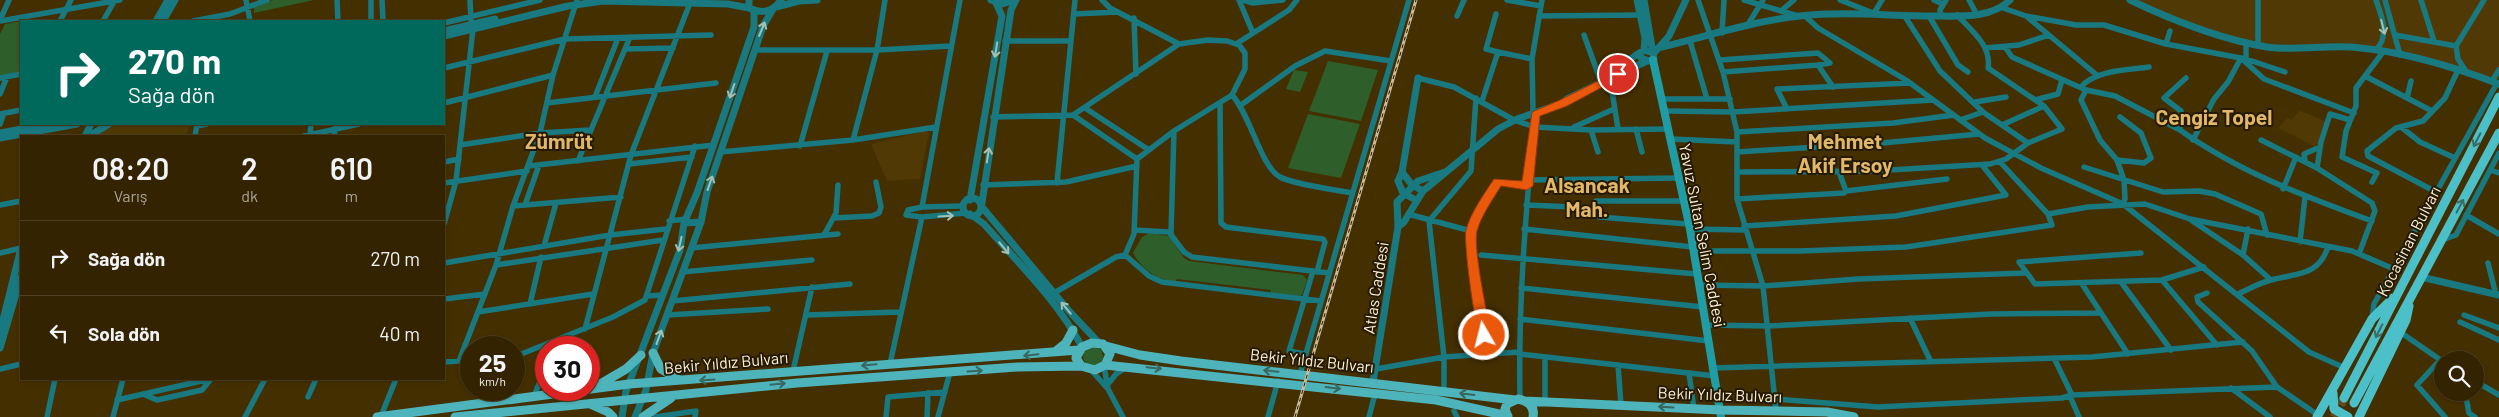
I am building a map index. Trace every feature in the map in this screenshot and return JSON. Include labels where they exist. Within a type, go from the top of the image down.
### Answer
[{"type":"highway","name":"Kocasinan Bulvarı","points":[[2344,398],[2499,96]]},
{"type":"highway","name":"Kocasinan Bulvarı","points":[[2354,403],[2499,133]]},
{"type":"highway","points":[[2320,416],[2372,319],[2400,290]]},
{"type":"highway","points":[[2359,416],[2406,320],[2411,296]]},
{"type":"highway","points":[[2333,390],[2333,406],[2339,413],[2348,417]]},
{"type":"main road","name":"Yavuz Sultan Selim Caddesi","points":[[1652,57],[1689,226],[1721,414]]},
{"type":"main road","points":[[1054,352],[1066,343],[1073,330]]},
{"type":"main road","points":[[1092,343],[1102,345],[1110,354],[1105,366],[1091,370],[1081,366],[1076,358],[1080,348],[1092,343]]},
{"type":"main road","name":"Bekir Yıldız Bulvarı","points":[[1102,345],[1140,355],[1181,361],[1520,400],[1694,409],[1721,414],[1776,411],[1827,412],[1854,417]]},
{"type":"main road","name":"Bekir Yıldız Bulvarı","points":[[600,388],[629,384],[1054,352],[1080,348]]},
{"type":"main road","points":[[653,353],[661,369],[667,375],[681,381]]},
{"type":"main road","points":[[600,384],[626,369],[641,355]]},
{"type":"main road","name":"Bekir Yıldız Bulvarı","points":[[455,417],[796,382],[1032,366],[1081,366]]},
{"type":"main road","name":"Bekir Yıldız Bulvarı","points":[[1105,366],[1130,366],[1278,381],[1469,406],[1508,417]]},
{"type":"main road","points":[[643,417],[652,409],[676,395]]},
{"type":"main road","name":"Bekir Yıldız Bulvarı","points":[[525,397],[534,396]]},
{"type":"main road","points":[[1508,417],[1506,407],[1520,400],[1533,407],[1534,417]]},
{"type":"main road","name":"Bekir Yıldız Bulvarı","points":[[379,417],[483,401]]},
{"type":"main road","points":[[588,403],[608,412],[613,417]]},
{"type":"street","points":[[0,20],[9,0]]},
{"type":"street","points":[[61,20],[71,0]]},
{"type":"street","points":[[0,20],[117,0]]},
{"type":"street","points":[[104,20],[117,0]]},
{"type":"street","points":[[157,20],[174,0]]},
{"type":"street","points":[[164,20],[174,0]]},
{"type":"street","points":[[246,0],[250,20]]},
{"type":"street","points":[[203,20],[230,14],[267,0]]},
{"type":"street","points":[[337,0],[338,20]]},
{"type":"street","points":[[371,0],[371,20]]},
{"type":"street","points":[[382,0],[383,20]]},
{"type":"street","points":[[445,220],[456,181],[471,62],[472,27],[470,0]]},
{"type":"street","points":[[445,23],[540,0]]},
{"type":"street","points":[[445,36],[575,1],[612,0],[728,4],[763,12],[799,1],[817,0]]},
{"type":"street","points":[[622,417],[629,384],[680,250],[686,219],[714,145],[754,27],[749,0]]},
{"type":"street","points":[[635,417],[647,383],[653,353],[702,218],[707,192],[763,26],[781,0]]},
{"type":"street","points":[[853,140],[877,50],[885,0]]},
{"type":"street","points":[[922,207],[960,0]]},
{"type":"street","points":[[994,2],[1005,4],[1015,0]]},
{"type":"street","points":[[1015,0],[1011,10],[1006,41],[983,185],[982,205],[978,212],[968,214],[922,217],[906,215],[908,210],[922,207],[962,206],[970,200],[977,200],[982,205],[1054,293],[1102,345]]},
{"type":"street","points":[[1057,183],[1075,0]]},
{"type":"street","points":[[1102,0],[1107,6],[1134,18],[1179,44]]},
{"type":"street","points":[[1239,0],[1252,33]]},
{"type":"street","points":[[1243,0],[1253,3],[1283,0]]},
{"type":"street","points":[[1236,44],[1289,10],[1298,0]]},
{"type":"street","points":[[1300,374],[1409,0]]},
{"type":"street","points":[[1457,16],[1464,0]]},
{"type":"street","points":[[1507,0],[1541,3],[1532,60],[1535,127],[1527,183],[1522,258],[1519,353],[1520,400]]},
{"type":"street","points":[[1637,0],[1645,38],[1640,58],[1652,57]]},
{"type":"street","points":[[1644,0],[1652,57]]},
{"type":"street","points":[[1662,47],[1686,0]]},
{"type":"street","points":[[1698,0],[1720,60],[1737,132],[1737,199],[1744,228],[1763,286],[1769,326],[1776,411]]},
{"type":"street","points":[[1722,33],[1724,0]]},
{"type":"street","points":[[1744,0],[1761,2],[1801,16],[1910,83],[1979,134],[2014,155],[2123,204],[2309,352],[2345,368]]},
{"type":"street","points":[[1782,10],[1794,0]]},
{"type":"street","points":[[1840,0],[1876,14]]},
{"type":"street","points":[[1876,14],[1882,0]]},
{"type":"street","points":[[1934,0],[1944,2],[1940,10],[1942,16]]},
{"type":"street","points":[[1969,0],[1976,13]]},
{"type":"street","points":[[2002,8],[2010,0]]},
{"type":"street","points":[[2130,0],[2195,27],[2246,43],[2277,48],[2338,47],[2380,51],[2458,70],[2496,83]]},
{"type":"street","points":[[2258,0],[2258,45]]},
{"type":"street","points":[[2372,182],[2377,174],[2342,157],[2350,120],[2356,106],[2356,88],[2380,51],[2386,35],[2376,0]]},
{"type":"street","points":[[2385,0],[2400,55]]},
{"type":"street","points":[[2421,0],[2434,42]]},
{"type":"street","points":[[2467,73],[2458,59],[2456,46],[2484,0]]},
{"type":"street","points":[[445,362],[459,361],[496,265],[513,206],[540,133],[553,75],[575,1]]},
{"type":"street","points":[[970,200],[1002,16],[994,2]]},
{"type":"street","points":[[1747,26],[1761,2]]},
{"type":"street","points":[[585,329],[632,154],[690,3]]},
{"type":"street","points":[[1662,47],[1747,26],[1801,16],[1850,12],[1904,16],[1942,16],[1976,13],[2002,8],[2026,16],[2076,25],[2104,25],[2166,44],[2243,59],[2285,72]]},
{"type":"street","points":[[1074,14],[1120,12]]},
{"type":"street","points":[[1496,14],[1486,49],[1532,60]]},
{"type":"street","points":[[1539,16],[1641,15]]},
{"type":"street","points":[[1737,172],[1839,172],[1982,165],[2000,162],[2014,155],[2028,143],[2062,129],[2044,106],[1988,68],[1989,57],[1985,48],[1957,15]]},
{"type":"street","points":[[1904,16],[1940,70],[1975,102],[1983,112],[2028,143]]},
{"type":"street","points":[[1929,16],[1958,65],[1968,72]]},
{"type":"street","points":[[2026,16],[2098,76]]},
{"type":"street","points":[[1134,18],[1136,74]]},
{"type":"street","points":[[445,31],[472,27]]},
{"type":"street","points":[[2166,44],[2170,31]]},
{"type":"street","points":[[445,68],[565,39],[711,35]]},
{"type":"street","points":[[1584,35],[1602,82]]},
{"type":"street","points":[[2395,35],[2456,46]]},
{"type":"street","points":[[1985,48],[2005,47],[2049,36]]},
{"type":"street","points":[[578,161],[630,37]]},
{"type":"street","points":[[595,97],[618,38]]},
{"type":"street","points":[[994,117],[1073,115],[1179,44],[1208,40],[1236,44],[1245,53],[1245,69],[1232,95],[1174,131],[1137,159]]},
{"type":"street","points":[[1006,41],[1071,41]]},
{"type":"street","points":[[1690,41],[1707,99]]},
{"type":"street","points":[[2194,140],[2214,99],[2243,59],[2246,43]]},
{"type":"street","points":[[755,50],[877,50],[951,46]]},
{"type":"street","name":"Atlas Caddesi","points":[[1398,227],[1404,222],[1419,196],[1498,129],[1534,112],[1563,103],[1652,57],[1662,47]]},
{"type":"street","points":[[2005,47],[2012,57],[2062,80],[2115,96],[2180,130],[2251,174],[2283,189],[2372,221]]},
{"type":"street","points":[[625,49],[672,48]]},
{"type":"street","points":[[800,146],[827,51]]},
{"type":"street","points":[[1241,104],[1295,66],[1325,51],[1391,61]]},
{"type":"street","points":[[1482,101],[1498,52]]},
{"type":"street","points":[[1641,52],[1652,57]]},
{"type":"street","points":[[1618,74],[1622,65],[1641,52]]},
{"type":"street","points":[[1720,60],[1818,53],[1830,62],[1818,65],[1723,72]]},
{"type":"street","points":[[2243,59],[2264,79],[2354,113]]},
{"type":"street","points":[[1818,65],[1833,87]]},
{"type":"street","points":[[2123,204],[2125,199],[2124,180],[2117,160],[2100,140],[2081,100],[2086,80],[2098,76],[2149,68]]},
{"type":"street","points":[[2436,192],[2368,156],[2370,147],[2401,127],[2423,121],[2445,98],[2458,70]]},
{"type":"street","points":[[2372,319],[2374,304],[2496,83],[2499,70]]},
{"type":"street","points":[[0,78],[20,74]]},
{"type":"street","points":[[445,103],[553,75]]},
{"type":"street","points":[[2365,76],[2432,111]]},
{"type":"street","points":[[0,94],[8,77]]},
{"type":"street","points":[[1418,78],[1454,87],[1515,120],[1535,127],[1591,130],[1668,129]]},
{"type":"street","name":"Atlas Caddesi","points":[[1373,382],[1398,227],[1396,206],[1408,189],[1398,181],[1402,172],[1418,78]]},
{"type":"street","points":[[1610,78],[1618,129]]},
{"type":"street","points":[[2180,130],[2182,112],[2164,98],[2186,78]]},
{"type":"street","points":[[2035,100],[2058,94],[2062,80]]},
{"type":"street","points":[[2407,98],[2411,81]]},
{"type":"street","points":[[547,103],[716,83]]},
{"type":"street","points":[[1787,109],[1777,89],[1910,83]]},
{"type":"street","points":[[1232,95],[1241,104],[1270,167],[1277,176],[1352,193]]},
{"type":"street","points":[[1975,102],[2006,97]]},
{"type":"street","points":[[1444,391],[1444,357],[1429,221],[1469,175],[1472,163],[1471,151],[1476,98]]},
{"type":"street","points":[[1662,99],[1730,99]]},
{"type":"street","points":[[1665,111],[1733,112],[1933,100]]},
{"type":"street","points":[[1220,102],[1221,224],[1226,227],[1323,239],[1325,242],[1289,351],[1305,354]]},
{"type":"street","points":[[2002,125],[2044,106]]},
{"type":"street","points":[[1085,108],[1149,150]]},
{"type":"street","points":[[1572,128],[1614,109]]},
{"type":"street","points":[[0,124],[2,114],[20,110]]},
{"type":"street","points":[[1960,120],[1983,112]]},
{"type":"street","points":[[2317,168],[2320,147],[2330,114],[2350,120]]},
{"type":"street","points":[[1073,115],[1137,159]]},
{"type":"street","points":[[1737,132],[1893,123],[1954,115]]},
{"type":"street","points":[[2117,160],[2144,163],[2151,158],[2142,133],[2120,117]]},
{"type":"street","points":[[0,133],[43,125]]},
{"type":"street","points":[[0,138],[72,125]]},
{"type":"street","points":[[94,129],[106,125]]},
{"type":"street","points":[[310,135],[336,127],[351,125]]},
{"type":"street","points":[[720,152],[853,140],[936,127]]},
{"type":"street","points":[[2401,127],[2420,142],[2455,158]]},
{"type":"street","points":[[1636,129],[1642,152]]},
{"type":"street","points":[[460,145],[540,133],[590,130]]},
{"type":"street","points":[[1591,130],[1598,152]]},
{"type":"street","points":[[1174,131],[1172,233],[1184,252],[1192,257],[1329,273]]},
{"type":"street","points":[[1737,152],[1882,143],[1979,134]]},
{"type":"street","points":[[1670,138],[1737,142]]},
{"type":"street","points":[[2261,140],[2305,161],[2372,203],[2376,209],[2359,254]]},
{"type":"street","points":[[445,183],[528,169],[539,165],[714,145]]},
{"type":"street","points":[[571,336],[645,300],[666,229],[695,146]]},
{"type":"street","points":[[2305,161],[2304,154],[2320,147]]},
{"type":"street","points":[[2442,240],[2456,235],[2499,153]]},
{"type":"street","points":[[629,164],[692,157]]},
{"type":"street","points":[[2283,189],[2296,157]]},
{"type":"street","points":[[445,162],[458,159]]},
{"type":"street","points":[[1125,255],[1134,230],[1137,159]]},
{"type":"street","points":[[1524,229],[1693,249],[1753,252],[1908,247],[2009,230],[2052,226],[2048,214],[2000,162]]},
{"type":"street","points":[[525,205],[539,165]]},
{"type":"street","points":[[1684,201],[1596,201],[1599,217],[1689,226],[1744,228],[1896,216],[2006,195],[1982,165]]},
{"type":"street","points":[[983,185],[1057,183],[1137,166]]},
{"type":"street","points":[[2084,167],[2163,192],[2199,191],[2215,194],[2261,214],[2267,235]]},
{"type":"street","points":[[2490,170],[2499,174]]},
{"type":"street","points":[[1402,172],[1408,189],[1419,196]]},
{"type":"street","points":[[1408,189],[1431,174],[1445,172]]},
{"type":"street","points":[[1839,172],[1846,191]]},
{"type":"street","points":[[1487,353],[1471,231],[1498,182],[1527,183],[1679,178]]},
{"type":"street","points":[[1737,199],[1844,194],[1846,191],[1947,179]]},
{"type":"street","points":[[834,218],[872,216],[879,213],[881,207],[876,182]]},
{"type":"street","points":[[824,235],[834,218],[838,185]]},
{"type":"street","points":[[1408,189],[1419,196]]},
{"type":"street","points":[[513,206],[620,197]]},
{"type":"street","points":[[2300,242],[2305,197]]},
{"type":"street","points":[[0,205],[20,201]]},
{"type":"street","points":[[544,246],[556,203]]},
{"type":"street","points":[[2048,214],[2088,207],[2123,204],[2151,205],[2190,219],[2248,229],[2267,235],[2359,254],[2394,269]]},
{"type":"street","points":[[1526,205],[1597,208]]},
{"type":"street","points":[[962,206],[968,214],[984,224],[1073,330],[1080,348]]},
{"type":"street","points":[[1408,214],[1471,231]]},
{"type":"street","points":[[2466,216],[2499,234]]},
{"type":"street","points":[[890,364],[922,217]]},
{"type":"street","points":[[669,221],[702,218]]},
{"type":"street","points":[[2190,219],[2243,255],[2271,280]]},
{"type":"street","points":[[445,263],[610,235],[666,229]]},
{"type":"street","points":[[2243,255],[2248,229]]},
{"type":"street","points":[[1134,230],[1164,230],[1172,233]]},
{"type":"street","points":[[691,248],[838,234]]},
{"type":"street","points":[[496,265],[663,240]]},
{"type":"street","points":[[2238,294],[2271,280],[2315,270],[2325,258],[2328,247]]},
{"type":"street","points":[[0,253],[20,248]]},
{"type":"street","points":[[0,329],[20,252]]},
{"type":"street","points":[[2140,253],[2020,262],[2025,274],[2035,284],[2162,280],[2204,267]]},
{"type":"street","points":[[1054,293],[1116,257],[1125,255]]},
{"type":"street","points":[[1125,255],[1149,276],[1162,282],[1321,301]]},
{"type":"street","points":[[1481,255],[1697,274]]},
{"type":"street","points":[[530,304],[541,257]]},
{"type":"street","points":[[682,272],[812,260]]},
{"type":"street","points":[[2421,277],[2497,295],[2488,263]]},
{"type":"street","points":[[1699,285],[1763,286],[1858,279],[2025,274]]},
{"type":"street","points":[[0,348],[20,280]]},
{"type":"street","points":[[2162,280],[2217,346]]},
{"type":"street","points":[[2121,282],[2172,350]]},
{"type":"street","points":[[672,301],[850,284]]},
{"type":"street","points":[[2082,284],[2099,313],[2128,354]]},
{"type":"street","points":[[793,372],[812,287]]},
{"type":"street","points":[[1521,288],[1703,307]]},
{"type":"street","points":[[2207,293],[2197,297],[2198,302],[2243,342],[2263,364],[2277,387],[2320,416]]},
{"type":"street","points":[[445,299],[485,294]]},
{"type":"street","points":[[478,312],[594,294]]},
{"type":"street","points":[[647,296],[662,295]]},
{"type":"street","points":[[667,314],[768,309]]},
{"type":"street","points":[[806,315],[900,312]]},
{"type":"street","points":[[1706,324],[1769,326],[1991,314],[2099,313]]},
{"type":"street","points":[[2464,315],[2499,328]]},
{"type":"street","points":[[1910,318],[1930,360]]},
{"type":"street","points":[[1520,319],[1709,341]]},
{"type":"street","points":[[2460,322],[2499,340]]},
{"type":"street","points":[[2398,336],[2434,356]]},
{"type":"street","points":[[1376,369],[1444,357],[1487,353],[1519,353],[1689,373],[1772,367],[1930,360],[2054,358],[2128,354],[2243,342]]},
{"type":"street","points":[[1544,357],[1545,401]]},
{"type":"street","points":[[2054,358],[2079,417]]},
{"type":"street","points":[[0,369],[20,364]]},
{"type":"street","points":[[1618,365],[1621,405]]},
{"type":"street","points":[[1105,366],[1108,386],[1123,417]]},
{"type":"street","points":[[1108,386],[1116,374],[1130,366]]},
{"type":"street","points":[[2434,367],[2417,385],[2445,417]]},
{"type":"street","points":[[1091,370],[1103,386],[1108,386]]},
{"type":"street","points":[[938,417],[950,372]]},
{"type":"street","points":[[1689,373],[1694,409]]},
{"type":"street","points":[[47,417],[55,380]]},
{"type":"street","points":[[113,417],[124,380]]},
{"type":"street","points":[[118,400],[142,394],[157,400],[202,390],[207,386],[210,380]]},
{"type":"street","points":[[245,417],[264,380]]},
{"type":"street","points":[[308,397],[316,380]]},
{"type":"street","points":[[379,417],[396,380]]},
{"type":"street","points":[[1268,417],[1278,381]]},
{"type":"street","points":[[2484,386],[2499,395]]},
{"type":"street","points":[[1774,399],[1878,407],[2062,398],[2071,395],[2277,387]]},
{"type":"street","points":[[2231,388],[2270,417]]},
{"type":"street","points":[[886,417],[888,397],[945,392]]},
{"type":"street","points":[[927,417],[928,393]]},
{"type":"street","points":[[1368,417],[1374,394]]},
{"type":"street","points":[[2466,401],[2468,413],[2476,417]]},
{"type":"street","points":[[1469,406],[1485,417]]},
{"type":"street","points":[[656,417],[696,411],[695,417]]},
{"type":"shaded area","points":[[2129,0],[2499,0],[2499,83],[2380,51],[2277,48],[2243,42]]},
{"type":"shaded area","points":[[2299,110],[2327,122],[2317,148],[2278,128],[2287,118],[2292,120]]},
{"type":"shaded area","points":[[113,125],[190,125],[186,135],[98,135],[99,132]]},
{"type":"shaded area","points":[[925,131],[929,133],[920,179],[887,181],[871,144]]},
{"type":"green space","points":[[273,0],[314,0],[254,13],[254,6]]},
{"type":"green space","points":[[20,21],[20,72],[0,76],[0,34],[5,24]]},
{"type":"green space","points":[[1328,61],[1378,70],[1361,121],[1309,111]]},
{"type":"green space","points":[[1294,70],[1308,72],[1300,92],[1286,89]]},
{"type":"green space","points":[[1308,114],[1360,124],[1341,178],[1288,168]]},
{"type":"green space","points":[[1150,233],[1169,236],[1184,258],[1189,261],[1303,275],[1307,280],[1302,295],[1270,294],[1271,290],[1177,279],[1175,282],[1162,279],[1145,269],[1133,253],[1142,237]]},
{"type":"green space","points":[[1093,346],[1100,349],[1103,356],[1100,363],[1093,366],[1086,363],[1083,356],[1086,349]]},
{"type":"tunnel","points":[[2334,417],[2344,398]]},
{"type":"railway","points":[[1295,417],[1416,0]]},
{"type":"district","name":"Cengiz Topel","points":[[2214,116]]},
{"type":"district","name":"Zümrüt","points":[[559,140]]},
{"type":"district","name":"Mehmet Akif Ersoy","points":[[1845,152]]},
{"type":"district","name":"Alsancak Mah.","points":[[1587,196]]},
{"type":"route","points":[[1484,335],[1471,231],[1498,182],[1527,186],[1535,114],[1563,103],[1618,74]]}]
